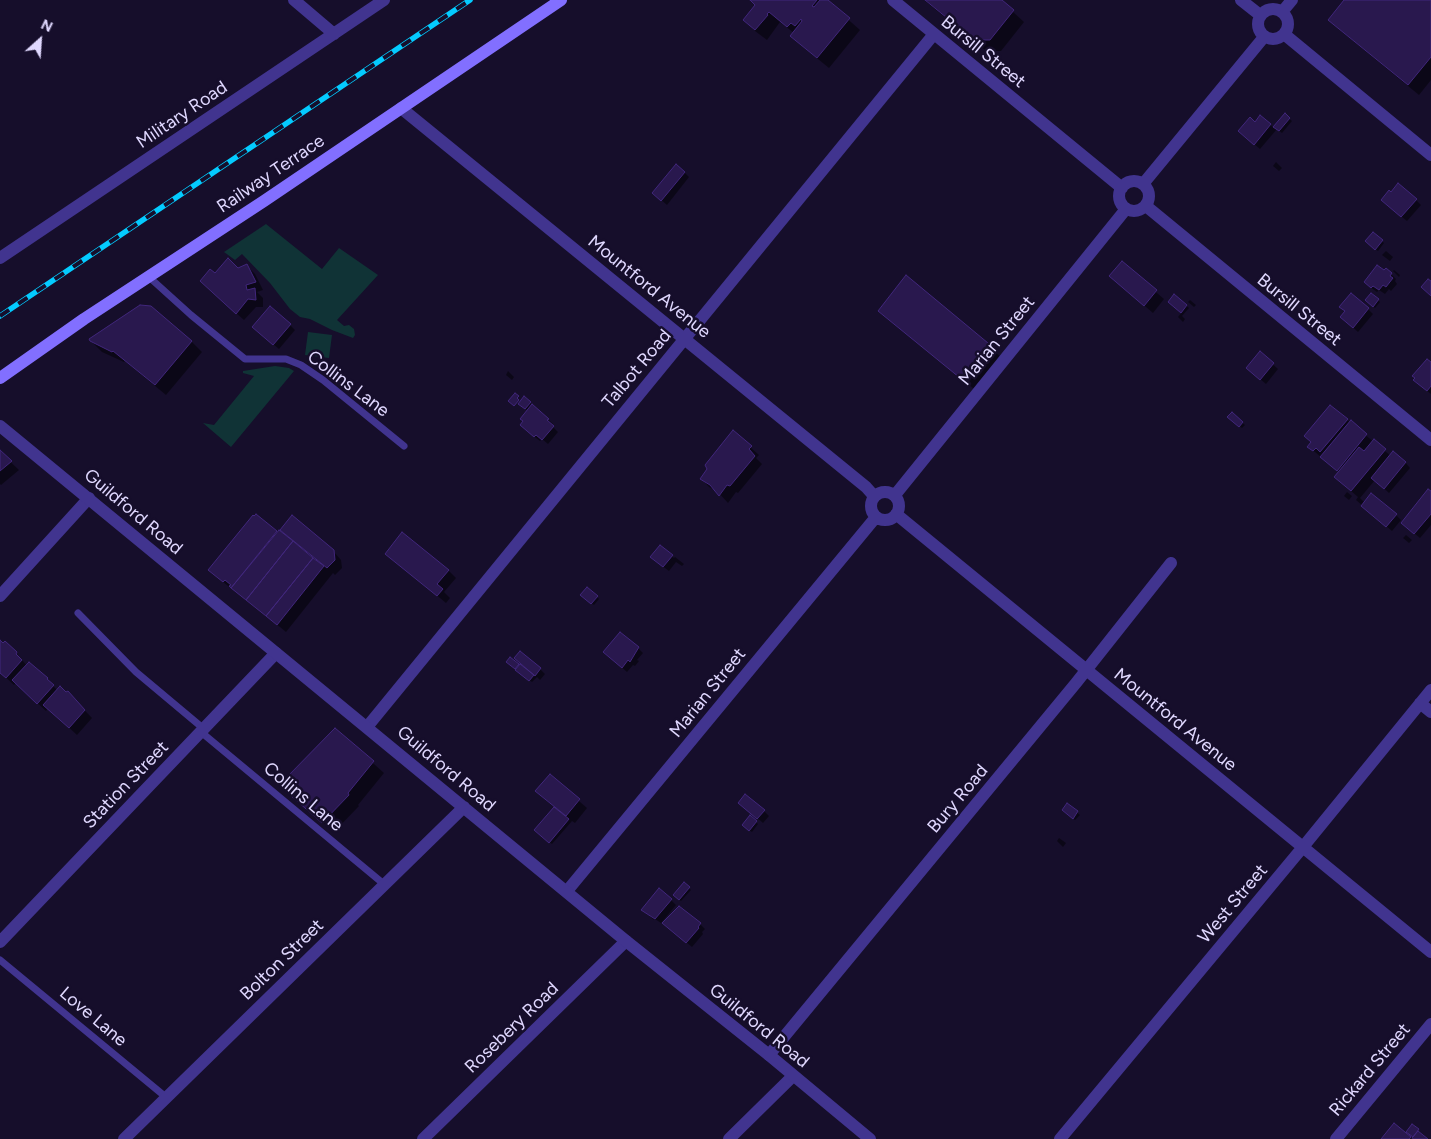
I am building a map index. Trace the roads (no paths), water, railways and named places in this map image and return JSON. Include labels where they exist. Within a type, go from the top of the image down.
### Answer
[{"type":"main road","name":"Railway Terrace","points":[[0,378],[70,329],[561,0]]},
{"type":"street","points":[[294,0],[334,34]]},
{"type":"street","name":"Military Road","points":[[0,258],[384,0]]},
{"type":"street","name":"Bursill Street","points":[[893,0],[1122,188]]},
{"type":"street","points":[[1241,0],[1260,15]]},
{"type":"street","points":[[1282,12],[1292,0]]},
{"type":"street","points":[[1273,9],[1282,12],[1288,22],[1284,34],[1272,39],[1264,37],[1258,29],[1260,15],[1273,9]]},
{"type":"street","name":"Talbot Road","points":[[367,727],[934,34]]},
{"type":"street","points":[[1284,34],[1431,155]]},
{"type":"street","points":[[1143,184],[1264,37]]},
{"type":"street","name":"Mountford Avenue","points":[[401,108],[866,487],[874,496]]},
{"type":"street","points":[[1134,181],[1143,184],[1150,195],[1146,206],[1138,211],[1126,209],[1120,201],[1122,188],[1129,182],[1134,181]]},
{"type":"street","name":"Bursill Street","points":[[1146,206],[1431,440]]},
{"type":"street","name":"Marian Street","points":[[895,495],[1126,209]]},
{"type":"street","name":"Guildford Road","points":[[0,426],[626,941],[769,1055],[870,1139]]},
{"type":"street","points":[[886,491],[895,495],[899,506],[893,518],[884,520],[872,514],[870,504],[874,496],[877,493],[886,491]]},
{"type":"street","points":[[0,596],[89,498]]},
{"type":"street","name":"Mountford Avenue","points":[[896,514],[1431,952]]},
{"type":"street","name":"Marian Street","points":[[567,892],[876,517]]},
{"type":"street","name":"Bury Road","points":[[769,1055],[1086,670],[1171,563]]},
{"type":"street","name":"Station Street","points":[[0,942],[276,653]]},
{"type":"street","name":"West Street","points":[[1060,1139],[1431,690]]},
{"type":"street","points":[[1420,703],[1431,712]]},
{"type":"street","name":"Bolton Street","points":[[124,1139],[464,807]]},
{"type":"street","name":"Rosebery Road","points":[[423,1139],[626,941]]},
{"type":"street","name":"Rickard Street","points":[[1336,1139],[1431,1024]]},
{"type":"street","points":[[729,1139],[793,1076]]},
{"type":"lane","name":"Collins Lane","points":[[149,277],[190,315],[246,359],[286,359],[301,365],[404,446]]},
{"type":"lane","name":"Collins Lane","points":[[78,613],[136,672],[385,885]]},
{"type":"lane","name":"Love Lane","points":[[0,960],[167,1098]]},
{"type":"railway","points":[[0,316],[470,0]]}]
